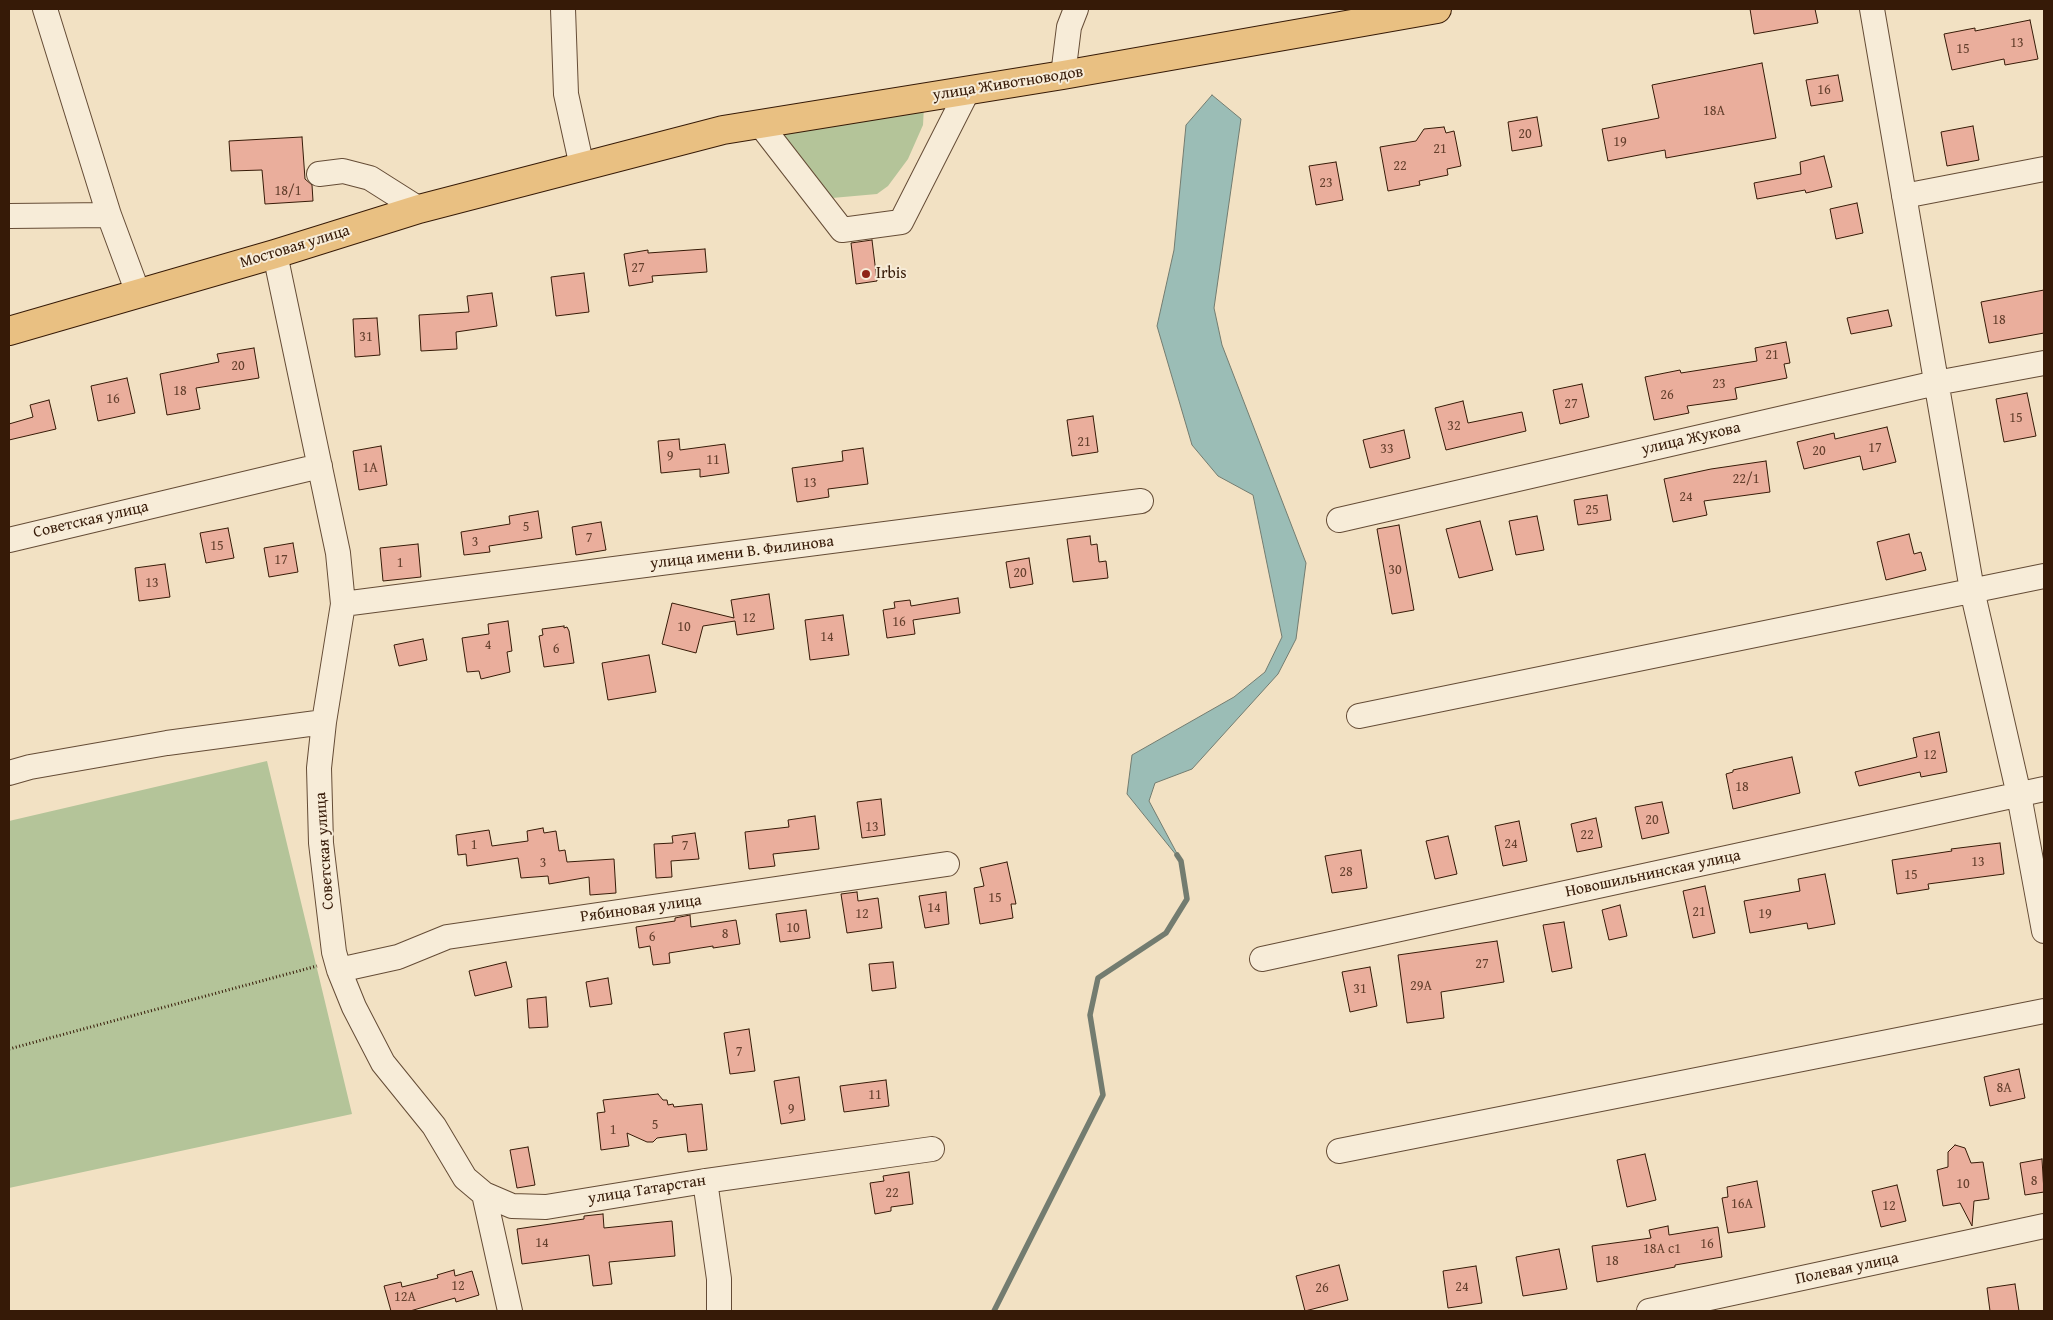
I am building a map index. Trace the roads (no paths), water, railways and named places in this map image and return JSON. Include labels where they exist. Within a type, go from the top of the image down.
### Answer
[{"type":"main road","name":"улица Животноводов","points":[[582,167],[723,130],[759,123],[1063,75],[1436,9]]},
{"type":"main road","name":"Мостовая улица","points":[[9,331],[274,254],[419,209],[582,167]]},
{"type":"street","points":[[45,9],[109,215],[138,293]]},
{"type":"street","points":[[564,9],[566,94],[582,167]]},
{"type":"street","points":[[1063,75],[1069,27],[1076,9]]},
{"type":"street","points":[[1872,9],[1972,590],[2019,795],[2044,931]]},
{"type":"street","points":[[759,123],[842,230],[900,222],[968,90]]},
{"type":"street","points":[[1904,196],[2044,169]]},
{"type":"street","points":[[319,174],[343,171],[370,178],[419,209]]},
{"type":"street","points":[[9,216],[109,215]]},
{"type":"street","name":"Советская улица","points":[[274,254],[338,553],[344,604],[324,722],[319,768],[321,843],[336,961],[354,1007],[383,1063],[434,1126],[465,1178],[484,1194]]},
{"type":"street","name":"улица Жукова","points":[[1339,520],[1936,383],[2044,363]]},
{"type":"street","name":"Советская улица","points":[[9,540],[320,466]]},
{"type":"street","name":"улица имени В. Филинова","points":[[344,604],[1141,501]]},
{"type":"street","points":[[1359,716],[2044,576]]},
{"type":"street","points":[[9,773],[30,767],[167,743],[324,722]]},
{"type":"street","name":"Новошильнинская улица","points":[[1262,959],[2044,790]]},
{"type":"street","name":"Рябиновая улица","points":[[336,961],[398,957],[447,937],[947,864]]},
{"type":"street","points":[[1339,1151],[2044,1011]]},
{"type":"street","name":"улица Татарстан","points":[[484,1194],[512,1206],[546,1207],[705,1181],[932,1149]]},
{"type":"street","points":[[705,1181],[718,1279],[719,1311]]},
{"type":"street","points":[[484,1194],[510,1311]]},
{"type":"street","name":"Полевая улица","points":[[1649,1311],[2044,1226]]},
{"type":"water","points":[[1212,95],[1241,119],[1214,308],[1222,345],[1306,563],[1296,639],[1278,674],[1192,769],[1155,783],[1149,801],[1181,861],[1127,794],[1132,755],[1234,697],[1265,672],[1282,637],[1253,495],[1218,476],[1192,445],[1157,326],[1174,250],[1186,125]]},
{"type":"waterway","points":[[994,1311],[1103,1095],[1090,1015],[1098,978],[1166,933],[1187,899],[1181,861],[1177,855]]},
{"type":"place","name":"Irbis","points":[[866,274]]}]
